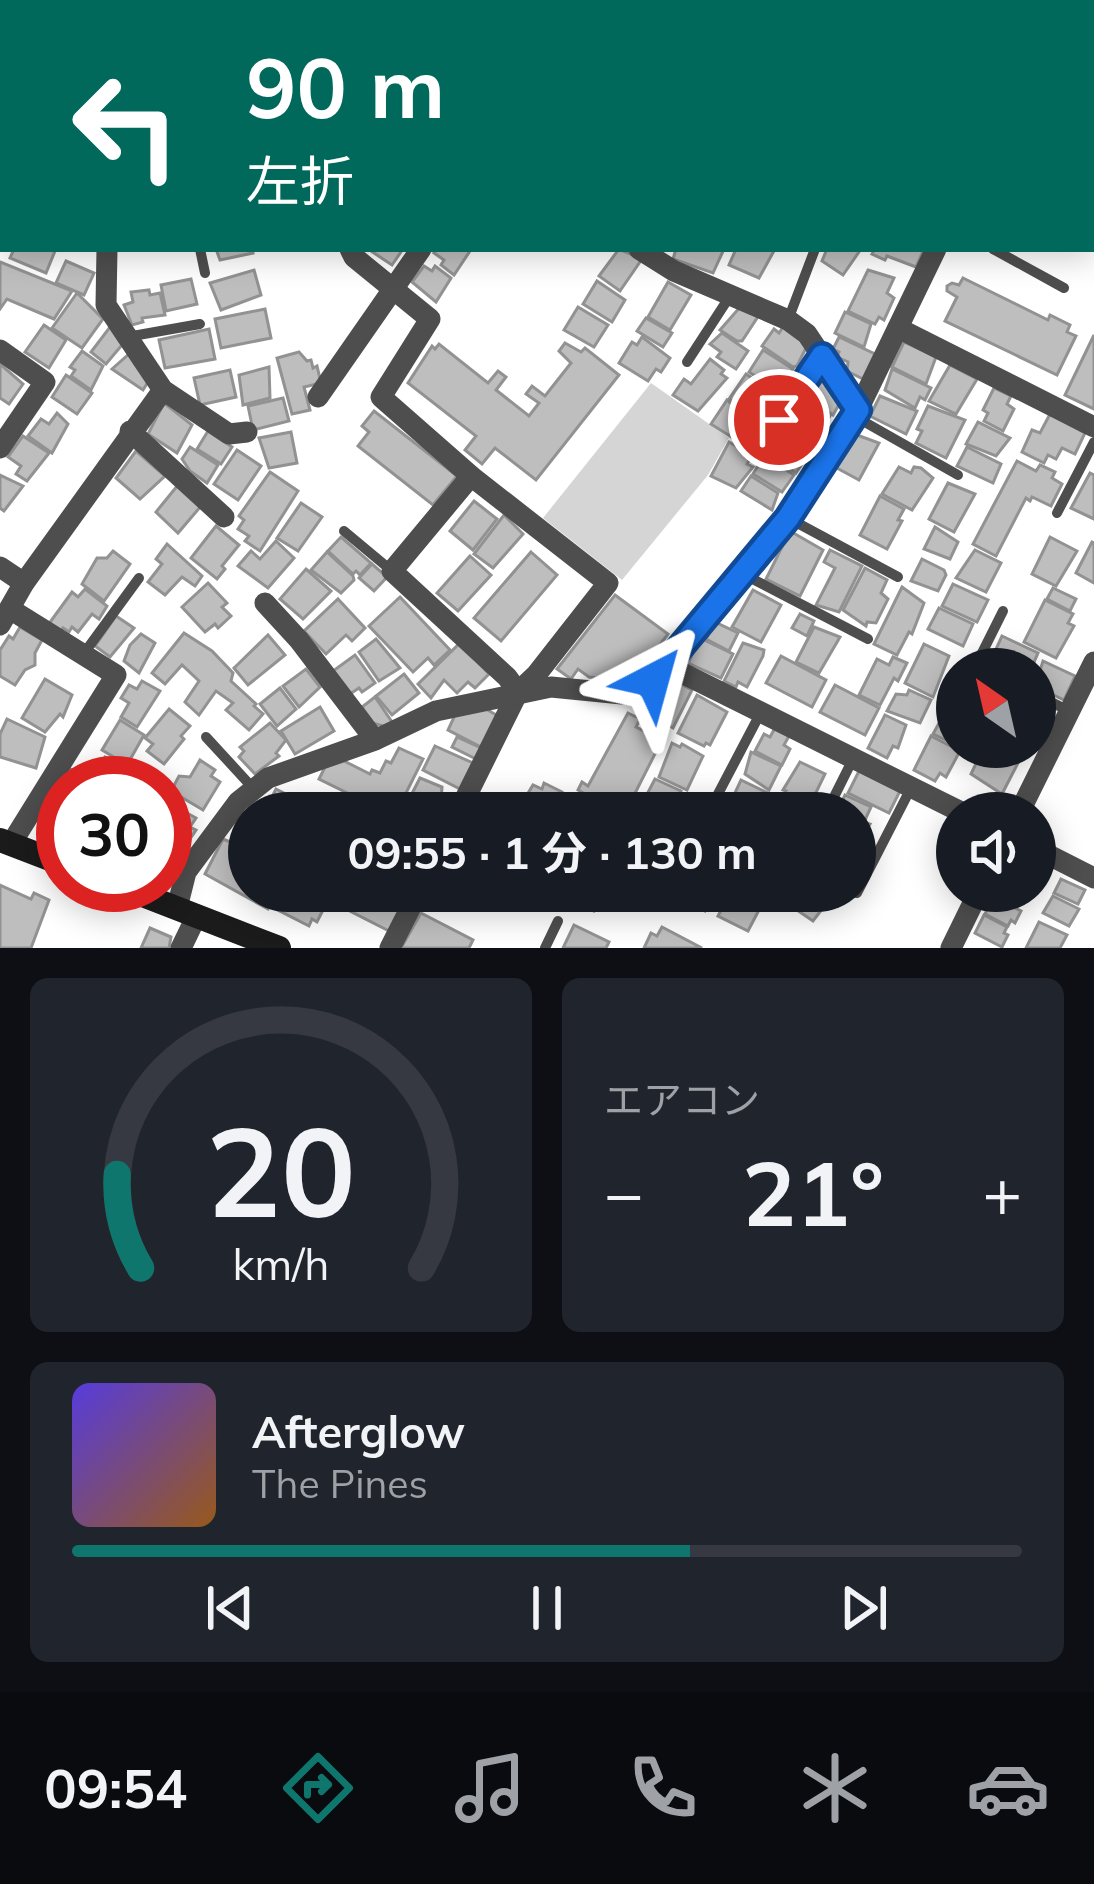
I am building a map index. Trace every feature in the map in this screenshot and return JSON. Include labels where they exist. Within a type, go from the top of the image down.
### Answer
[{"type":"main road","points":[[6,842],[36,854]]},
{"type":"main road","points":[[189,912],[279,948]]},
{"type":"street","points":[[107,252],[106,305],[163,390],[229,434],[247,432]]},
{"type":"street","points":[[352,252],[430,319],[381,398],[471,476],[608,583],[518,692],[468,792]]},
{"type":"street","points":[[318,397],[419,252]]},
{"type":"street","points":[[644,252],[674,272],[788,320],[807,334],[856,413]]},
{"type":"street","points":[[192,865],[238,802],[306,762],[375,740],[436,711],[518,692],[570,688],[622,694],[653,680],[788,518],[856,413],[935,252]]},
{"type":"street","points":[[898,328],[1094,427]]},
{"type":"street","points":[[0,350],[45,382],[0,448]]},
{"type":"street","points":[[6,842],[116,675],[5,617],[24,583],[163,390]]},
{"type":"street","points":[[130,431],[224,517]]},
{"type":"street","points":[[471,476],[392,571],[507,676],[518,692]]},
{"type":"street","points":[[0,567],[24,583]]},
{"type":"street","points":[[266,603],[375,740]]},
{"type":"street","points":[[1028,792],[1094,662]]},
{"type":"street","points":[[667,664],[936,800]]},
{"type":"street","points":[[1056,859],[1094,878]]},
{"type":"street","points":[[181,948],[187,912]]},
{"type":"street","points":[[390,948],[408,912]]},
{"type":"street","points":[[951,948],[969,912]]},
{"type":"lane","points":[[201,252],[205,273]]},
{"type":"lane","points":[[788,320],[814,252]]},
{"type":"lane","points":[[998,252],[1064,288]]},
{"type":"lane","points":[[688,362],[730,296]]},
{"type":"lane","points":[[128,338],[200,324]]},
{"type":"lane","points":[[757,452],[822,356]]},
{"type":"lane","points":[[856,413],[958,475]]},
{"type":"lane","points":[[1057,513],[1094,442]]},
{"type":"lane","points":[[788,518],[898,577]]},
{"type":"lane","points":[[344,531],[392,571]]},
{"type":"lane","points":[[740,573],[868,639]]},
{"type":"lane","points":[[82,656],[139,578]]},
{"type":"lane","points":[[984,648],[1003,611]]},
{"type":"lane","points":[[1056,704],[1069,711]]},
{"type":"lane","points":[[719,792],[760,712]]},
{"type":"lane","points":[[206,737],[254,789]]},
{"type":"lane","points":[[836,792],[853,759]]},
{"type":"lane","points":[[876,856],[911,788]]},
{"type":"lane","points":[[544,948],[558,921]]},
{"type":"shaded area","points":[[651,383],[729,438],[708,475],[622,580],[543,518]]},
{"type":"building","points":[[13,252],[55,252],[46,273],[10,258]]},
{"type":"building","points":[[217,252],[253,253],[220,260]]},
{"type":"building","points":[[372,252],[401,252],[392,265]]},
{"type":"building","points":[[435,252],[469,252],[454,275]]},
{"type":"building","points":[[617,252],[642,259],[620,291],[599,276]]},
{"type":"building","points":[[675,252],[723,252],[713,273],[673,259]]},
{"type":"building","points":[[735,252],[773,252],[759,278],[729,265]]},
{"type":"building","points":[[826,252],[859,252],[843,275],[822,261]]},
{"type":"building","points":[[873,252],[923,252],[916,267]]},
{"type":"building","points":[[66,261],[94,273],[84,295],[56,283]]},
{"type":"building","points":[[0,262],[72,291],[54,319],[7,299],[0,309]]},
{"type":"building","points":[[424,266],[432,271],[435,266],[451,278],[436,302],[412,282]]},
{"type":"building","points":[[254,270],[261,295],[221,310],[210,283]]},
{"type":"building","points":[[868,270],[894,278],[887,293],[894,298],[884,320],[879,317],[875,324],[848,311]]},
{"type":"building","points":[[963,278],[1048,320],[1050,315],[1070,325],[1067,332],[1076,336],[1057,375],[945,321],[957,297],[947,286],[959,285]]},
{"type":"building","points":[[191,279],[197,304],[166,311],[161,285]]},
{"type":"building","points":[[597,281],[625,300],[612,322],[583,304]]},
{"type":"building","points":[[668,282],[691,295],[670,330],[648,317]]},
{"type":"building","points":[[149,290],[150,295],[160,293],[165,315],[142,318],[143,322],[132,325],[124,305],[133,302],[131,292]]},
{"type":"building","points":[[77,293],[103,319],[82,348],[52,328]]},
{"type":"building","points":[[741,306],[759,315],[742,341],[737,341],[720,330]]},
{"type":"building","points":[[578,307],[608,325],[594,347],[564,330]]},
{"type":"building","points":[[265,309],[271,338],[221,348],[215,319]]},
{"type":"building","points":[[845,312],[871,324],[864,347],[835,333]]},
{"type":"building","points":[[646,318],[672,333],[663,347],[637,331]]},
{"type":"building","points":[[44,325],[66,340],[49,368],[25,352]]},
{"type":"building","points":[[110,327],[122,345],[106,364],[91,352]]},
{"type":"building","points":[[783,327],[808,344],[797,366],[762,346],[774,329],[779,333]]},
{"type":"building","points":[[209,329],[215,359],[165,368],[159,340]]},
{"type":"building","points":[[722,333],[748,351],[736,369],[717,357],[721,352],[710,344]]},
{"type":"building","points":[[1094,335],[1094,409],[1065,395]]},
{"type":"building","points":[[642,337],[670,358],[648,381],[619,363],[632,342],[637,345]]},
{"type":"building","points":[[839,337],[875,354],[863,379],[847,371],[848,362],[837,357],[839,352],[833,349]]},
{"type":"building","points":[[904,342],[936,357],[926,384],[892,367]]},
{"type":"building","points":[[565,343],[581,352],[585,348],[619,375],[536,480],[495,448],[482,464],[465,450],[476,436],[408,383],[432,346],[435,349],[439,344],[488,383],[498,371],[506,377],[496,390],[529,416],[539,403],[526,394],[532,386],[545,396],[571,363],[559,351]]},
{"type":"building","points":[[763,350],[793,369],[778,391],[749,372]]},
{"type":"building","points":[[82,351],[103,366],[91,390],[71,376],[75,370],[70,367]]},
{"type":"building","points":[[299,352],[311,360],[313,368],[317,366],[321,383],[304,387],[310,410],[292,414],[277,358]]},
{"type":"building","points":[[129,354],[148,382],[143,390],[112,369]]},
{"type":"building","points":[[710,359],[727,378],[698,411],[673,395],[684,379],[691,384]]},
{"type":"building","points":[[0,364],[23,384],[9,404],[0,398]]},
{"type":"building","points":[[950,365],[977,379],[956,414],[929,401]]},
{"type":"building","points":[[269,367],[270,398],[243,405],[239,375]]},
{"type":"building","points":[[892,369],[931,388],[915,408],[885,390]]},
{"type":"building","points":[[230,370],[236,397],[200,405],[194,378]]},
{"type":"building","points":[[818,373],[840,393],[833,415],[803,395]]},
{"type":"building","points":[[746,374],[770,390],[754,415],[729,399]]},
{"type":"building","points":[[66,375],[92,393],[77,414],[52,397]]},
{"type":"building","points":[[994,388],[1011,396],[1007,404],[1014,409],[1003,431],[984,421],[988,413],[983,410]]},
{"type":"building","points":[[880,396],[917,411],[906,434],[870,416]]},
{"type":"building","points":[[283,398],[289,421],[253,430],[248,406]]},
{"type":"building","points":[[804,399],[830,416],[817,437],[791,419]]},
{"type":"building","points":[[727,400],[750,419],[745,427],[753,432],[744,445],[711,424]]},
{"type":"building","points":[[164,403],[192,425],[177,453],[148,434]]},
{"type":"building","points":[[928,406],[965,420],[946,458],[916,443]]},
{"type":"building","points":[[374,411],[457,476],[433,505],[358,446],[369,432],[362,426]]},
{"type":"building","points":[[57,413],[68,424],[52,453],[28,436],[41,419],[49,424]]},
{"type":"building","points":[[1050,414],[1085,433],[1075,454],[1062,448],[1056,459],[1048,455],[1044,463],[1022,452],[1032,430],[1040,433]]},
{"type":"building","points":[[790,421],[817,439],[806,454],[780,437]]},
{"type":"building","points":[[978,422],[1010,438],[996,456],[966,444]]},
{"type":"building","points":[[208,431],[232,447],[221,464],[197,449]]},
{"type":"building","points":[[291,432],[297,463],[269,468],[259,438]]},
{"type":"building","points":[[857,435],[879,443],[859,480],[835,467]]},
{"type":"building","points":[[23,436],[49,453],[27,481],[16,474],[21,466],[8,457]]},
{"type":"building","points":[[779,440],[806,458],[796,473],[771,457]]},
{"type":"building","points":[[729,442],[752,455],[747,464],[753,467],[736,488],[711,476]]},
{"type":"building","points":[[190,447],[218,465],[207,483],[182,459]]},
{"type":"building","points":[[967,447],[1001,464],[993,483],[957,466]]},
{"type":"building","points":[[237,450],[261,466],[238,500],[214,484]]},
{"type":"building","points":[[136,451],[165,476],[140,499],[116,478]]},
{"type":"building","points":[[764,456],[794,475],[782,492],[753,474]]},
{"type":"building","points":[[1017,461],[1036,471],[1040,465],[1055,472],[1052,478],[1062,484],[1051,506],[1026,498],[996,556],[973,544]]},
{"type":"building","points":[[899,467],[911,473],[914,467],[921,468],[933,478],[912,510],[882,494]]},
{"type":"building","points":[[270,472],[298,491],[260,551],[245,541],[249,536],[238,529],[244,520],[239,516]]},
{"type":"building","points":[[1090,473],[1094,475],[1094,519],[1071,508]]},
{"type":"building","points":[[0,475],[23,486],[4,511],[0,508]]},
{"type":"building","points":[[751,476],[778,493],[772,510],[741,491]]},
{"type":"building","points":[[948,483],[975,494],[954,532],[929,519]]},
{"type":"building","points":[[178,485],[201,506],[178,533],[156,512]]},
{"type":"building","points":[[880,496],[904,509],[887,549],[860,535]]},
{"type":"building","points":[[474,501],[497,519],[473,550],[450,531]]},
{"type":"building","points":[[301,503],[322,517],[298,551],[277,538]]},
{"type":"building","points":[[504,515],[523,534],[493,568],[474,554]]},
{"type":"building","points":[[216,526],[239,545],[217,579],[191,558]]},
{"type":"building","points":[[935,527],[958,542],[950,559],[924,549]]},
{"type":"building","points":[[790,531],[823,550],[800,596],[766,579]]},
{"type":"building","points":[[341,537],[371,563],[360,575],[328,551]]},
{"type":"building","points":[[1050,537],[1077,551],[1056,586],[1032,574]]},
{"type":"building","points":[[276,541],[294,558],[268,588],[238,566],[251,551],[260,559]]},
{"type":"building","points":[[1094,543],[1094,583],[1076,573]]},
{"type":"building","points":[[167,544],[202,576],[195,586],[182,577],[165,595],[148,582],[162,564],[156,559]]},
{"type":"building","points":[[830,550],[862,566],[839,612],[816,605],[835,568],[824,562]]},
{"type":"building","points":[[975,550],[1001,563],[986,592],[956,578]]},
{"type":"building","points":[[113,551],[130,564],[104,601],[82,584],[97,558],[107,558]]},
{"type":"building","points":[[327,552],[353,576],[341,593],[311,570]]},
{"type":"building","points":[[531,552],[557,575],[501,641],[474,618]]},
{"type":"building","points":[[470,556],[491,575],[458,611],[437,593]]},
{"type":"building","points":[[922,559],[944,570],[938,591],[911,581]]},
{"type":"building","points":[[372,564],[387,577],[374,591],[359,578]]},
{"type":"building","points":[[865,568],[887,580],[881,593],[888,599],[876,623],[866,626],[843,610]]},
{"type":"building","points":[[306,569],[331,591],[303,619],[280,599]]},
{"type":"building","points":[[208,583],[227,603],[222,607],[231,616],[205,632],[182,607]]},
{"type":"building","points":[[953,584],[988,600],[977,622],[942,606]]},
{"type":"building","points":[[902,587],[924,603],[912,634],[909,632],[897,655],[874,644]]},
{"type":"building","points":[[1053,588],[1076,599],[1070,611],[1047,599]]},
{"type":"building","points":[[85,589],[107,606],[99,619],[92,614],[78,632],[63,628],[60,634],[48,625],[72,592],[78,597]]},
{"type":"building","points":[[753,590],[781,605],[761,642],[732,627]]},
{"type":"building","points":[[615,595],[668,634],[636,677],[632,674],[624,685],[589,677],[578,669],[571,679],[557,669]]},
{"type":"building","points":[[400,597],[450,650],[434,665],[428,658],[413,672],[369,626]]},
{"type":"building","points":[[338,599],[365,628],[352,641],[346,635],[326,654],[304,631]]},
{"type":"building","points":[[1045,600],[1073,614],[1068,623],[1074,626],[1056,658],[1056,648],[1036,648],[1024,642]]},
{"type":"building","points":[[939,608],[973,624],[963,646],[928,629]]},
{"type":"building","points":[[800,614],[814,621],[807,636],[792,628]]},
{"type":"building","points":[[116,616],[134,628],[110,657],[95,646]]},
{"type":"building","points":[[715,622],[738,633],[729,651],[706,639]]},
{"type":"building","points":[[20,627],[42,640],[35,665],[15,685],[0,676],[0,650]]},
{"type":"building","points":[[814,627],[840,637],[819,673],[796,662]]},
{"type":"building","points":[[184,633],[212,651],[233,673],[231,681],[263,714],[249,730],[226,710],[233,703],[216,691],[199,715],[185,702],[199,681],[182,665],[165,684],[152,673]]},
{"type":"building","points":[[141,634],[155,643],[139,673],[124,661]]},
{"type":"building","points":[[268,635],[285,655],[248,685],[234,668]]},
{"type":"building","points":[[1002,636],[1027,648],[997,648]]},
{"type":"building","points":[[700,638],[733,654],[721,678],[688,663]]},
{"type":"building","points":[[376,639],[400,668],[379,681],[359,652]]},
{"type":"building","points":[[460,643],[489,674],[475,688],[468,682],[457,693],[444,680],[431,698],[418,684]]},
{"type":"building","points":[[743,643],[764,650],[747,687],[738,682],[736,687],[724,681]]},
{"type":"building","points":[[924,644],[936,650],[933,697],[905,683]]},
{"type":"building","points":[[355,655],[375,683],[350,694],[333,671]]},
{"type":"building","points":[[781,656],[826,680],[812,707],[766,683]]},
{"type":"building","points":[[893,657],[907,663],[880,705],[859,695],[877,659],[889,665]]},
{"type":"building","points":[[1056,667],[1075,676],[1064,700],[1056,696]]},
{"type":"building","points":[[306,669],[320,687],[299,707],[283,686]]},
{"type":"building","points":[[404,674],[419,693],[392,715],[376,696]]},
{"type":"building","points":[[668,677],[692,690],[673,728],[666,724],[668,719],[651,710]]},
{"type":"building","points":[[45,679],[72,695],[63,717],[60,714],[45,732],[22,718]]},
{"type":"building","points":[[142,681],[160,691],[137,727],[121,717],[129,703],[121,698],[129,685],[137,689]]},
{"type":"building","points":[[835,685],[879,708],[865,735],[820,712]]},
{"type":"building","points":[[280,688],[296,709],[277,726],[260,704]]},
{"type":"building","points":[[909,690],[931,700],[920,723],[887,711],[896,694],[907,695]]},
{"type":"building","points":[[697,695],[727,712],[710,745],[678,733]]},
{"type":"building","points":[[375,697],[392,722],[386,727],[373,723],[362,707]]},
{"type":"building","points":[[320,707],[334,731],[295,754],[281,731]]},
{"type":"building","points":[[169,709],[190,726],[170,756],[154,756],[147,751],[153,744],[145,738]]},
{"type":"building","points":[[486,709],[498,716],[481,747],[448,730],[455,715]]},
{"type":"building","points":[[628,713],[640,719],[636,727],[662,740],[636,792],[578,790],[582,782],[588,786]]},
{"type":"building","points":[[885,715],[906,725],[898,748],[893,746],[887,758],[868,748]]},
{"type":"building","points":[[7,719],[45,737],[36,768],[0,757],[0,734]]},
{"type":"building","points":[[120,720],[144,735],[132,756],[112,756],[102,750]]},
{"type":"building","points":[[270,723],[286,740],[276,753],[279,756],[255,774],[239,757],[244,751],[240,747]]},
{"type":"building","points":[[775,728],[789,736],[784,745],[790,749],[782,765],[755,751],[764,734],[770,737]]},
{"type":"building","points":[[931,736],[936,739],[936,768],[951,768],[946,777],[940,773],[935,781],[914,770]]},
{"type":"building","points":[[457,737],[481,748],[476,759],[452,747]]},
{"type":"building","points":[[672,743],[703,756],[687,790],[659,777]]},
{"type":"building","points":[[435,746],[473,763],[460,789],[423,770]]},
{"type":"building","points":[[399,748],[423,759],[406,792],[345,792],[319,779],[325,767],[344,761],[370,774],[372,770],[380,773],[386,761],[391,763]]},
{"type":"building","points":[[751,752],[781,766],[769,790],[745,774]]},
{"type":"building","points":[[200,760],[215,770],[211,776],[220,782],[203,810],[192,803],[192,774]]},
{"type":"building","points":[[800,762],[825,774],[816,792],[783,790]]},
{"type":"building","points":[[974,768],[1015,768],[1003,792],[971,774]]},
{"type":"building","points":[[859,771],[900,791],[889,813],[876,807],[876,792],[848,792]]},
{"type":"building","points":[[420,778],[442,787],[442,792],[413,792]]},
{"type":"building","points":[[655,779],[681,791],[681,792],[648,792]]},
{"type":"building","points":[[741,780],[766,792],[735,792]]},
{"type":"building","points":[[544,783],[562,792],[529,792],[533,785],[542,789]]},
{"type":"building","points":[[223,839],[228,841],[228,887],[205,874]]},
{"type":"building","points":[[1061,879],[1085,890],[1078,904],[1056,894]]},
{"type":"building","points":[[0,885],[31,899],[36,894],[36,912],[44,912],[31,948],[0,948]]},
{"type":"building","points":[[1056,898],[1079,909],[1069,926],[1043,913],[1056,912]]},
{"type":"building","points":[[282,912],[322,912],[309,926]]},
{"type":"building","points":[[352,912],[399,912],[391,932]]},
{"type":"building","points":[[720,912],[758,912],[748,931],[718,916]]},
{"type":"building","points":[[800,912],[820,912],[813,921]]},
{"type":"building","points":[[986,912],[1020,912],[1008,926]]},
{"type":"building","points":[[421,913],[473,940],[469,948],[401,948]]},
{"type":"building","points":[[984,915],[1007,927],[1002,947],[975,933]]},
{"type":"building","points":[[1039,922],[1067,935],[1060,948],[1026,948]]},
{"type":"building","points":[[574,925],[609,942],[606,948],[563,948]]},
{"type":"building","points":[[662,927],[702,948],[644,948],[651,933],[657,936]]},
{"type":"building","points":[[150,928],[171,937],[169,948],[141,948]]},
{"type":"route","points":[[653,680],[788,518],[858,410],[822,356],[779,420]]}]
